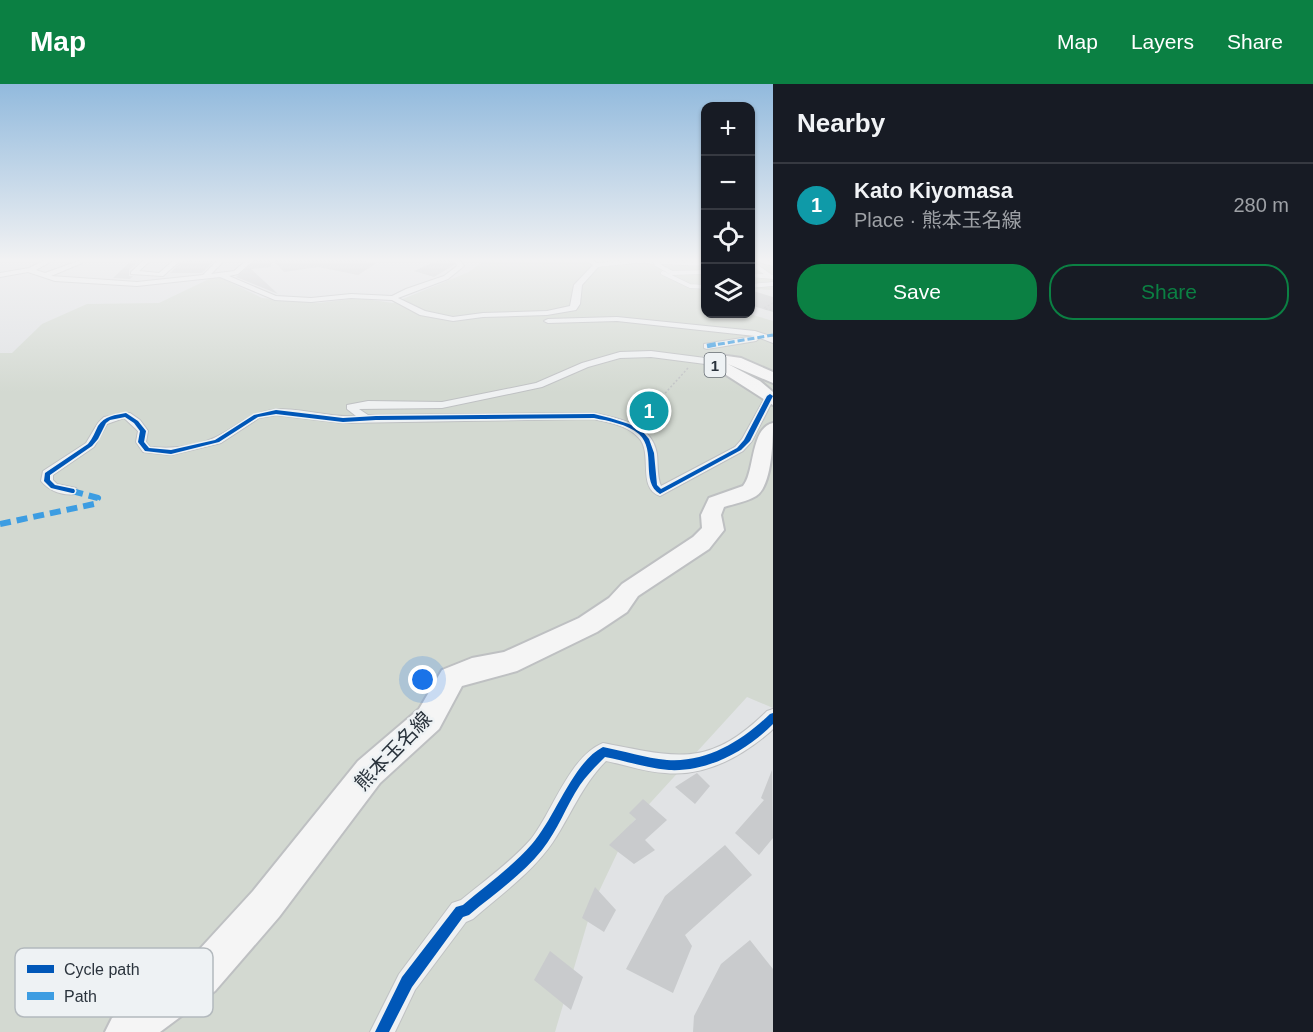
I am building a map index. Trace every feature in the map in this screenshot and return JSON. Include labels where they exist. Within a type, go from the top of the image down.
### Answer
[{"type":"main road","name":"1","points":[[713,362],[720,359],[739,363],[773,378]]},
{"type":"main road","name":"1","points":[[713,362],[754,384],[771,398]]},
{"type":"main road","name":"熊本玉名線","points":[[213,963],[266,904],[369,772],[429,719],[452,678],[472,670],[508,663],[588,625],[618,605],[630,590],[701,543],[713,530],[711,515],[716,502],[750,490],[756,484],[761,455],[773,428]]},
{"type":"main road","name":"熊本玉名線","points":[[126,1032],[146,1017]]},
{"type":"street","points":[[405,304],[440,318],[547,313],[573,308],[576,304]]},
{"type":"street","points":[[480,316],[545,322],[617,319],[771,337]]},
{"type":"street","points":[[707,346],[771,337]]},
{"type":"street","points":[[366,419],[351,407],[368,404],[442,405],[539,385],[585,364],[620,355],[651,354],[713,362]]},
{"type":"street","points":[[72,491],[53,487],[47,481],[47,474],[88,446],[95,439],[99,425],[107,418],[126,415],[136,422],[143,432],[141,442],[147,450],[171,452],[217,441],[256,416],[276,412],[343,420],[594,416],[627,425],[639,432],[650,446],[654,486],[660,492],[739,449],[747,441],[771,398]]},
{"type":"street","points":[[382,1032],[407,982],[454,919],[533,852],[546,835],[572,785],[587,766],[603,752],[676,765],[717,758],[762,729],[773,717]]},
{"type":"path","points":[[770,304],[764,308],[773,311]]},
{"type":"path","points":[[658,411],[650,410],[694,361]]},
{"type":"shaded area","points":[[86,304],[701,304],[701,318],[755,318],[755,316],[773,321],[773,708],[747,697],[631,824],[593,904],[555,1032],[0,1032],[0,353],[12,353],[42,324]]},
{"type":"building","points":[[755,304],[773,304],[773,312],[755,307]]},
{"type":"building","points":[[772,770],[773,838],[759,855],[735,833],[764,800],[761,798]]},
{"type":"building","points":[[697,773],[710,786],[695,804],[675,787]]},
{"type":"building","points":[[643,799],[667,820],[645,840],[655,850],[634,864],[609,845],[636,819],[629,813]]},
{"type":"building","points":[[725,845],[752,875],[685,935],[692,946],[673,993],[626,969],[665,896]]},
{"type":"building","points":[[595,887],[616,910],[604,932],[582,918]]},
{"type":"building","points":[[750,940],[773,969],[773,1032],[693,1032],[694,1016],[721,964]]},
{"type":"building","points":[[550,951],[583,977],[571,1010],[534,980]]},
{"type":"marked path","points":[[707,346],[773,335]]},
{"type":"marked path","points":[[0,524],[94,504],[98,498],[72,491]]},
{"type":"cycle path","points":[[72,491],[53,487],[47,481],[47,474],[90,445],[108,419],[126,415],[143,431],[141,442],[147,450],[171,452],[217,441],[256,416],[276,412],[343,420],[594,416],[619,422],[642,434],[650,448],[654,486],[660,492],[739,449],[747,441],[770,396]]},
{"type":"cycle path","points":[[382,1032],[407,982],[460,911],[465,911],[508,876],[538,846],[576,782],[603,752],[658,764],[690,764],[729,751],[753,735],[773,717]]},
{"type":"place","name":"Kato Kiyomasa","points":[[649,411]]}]
